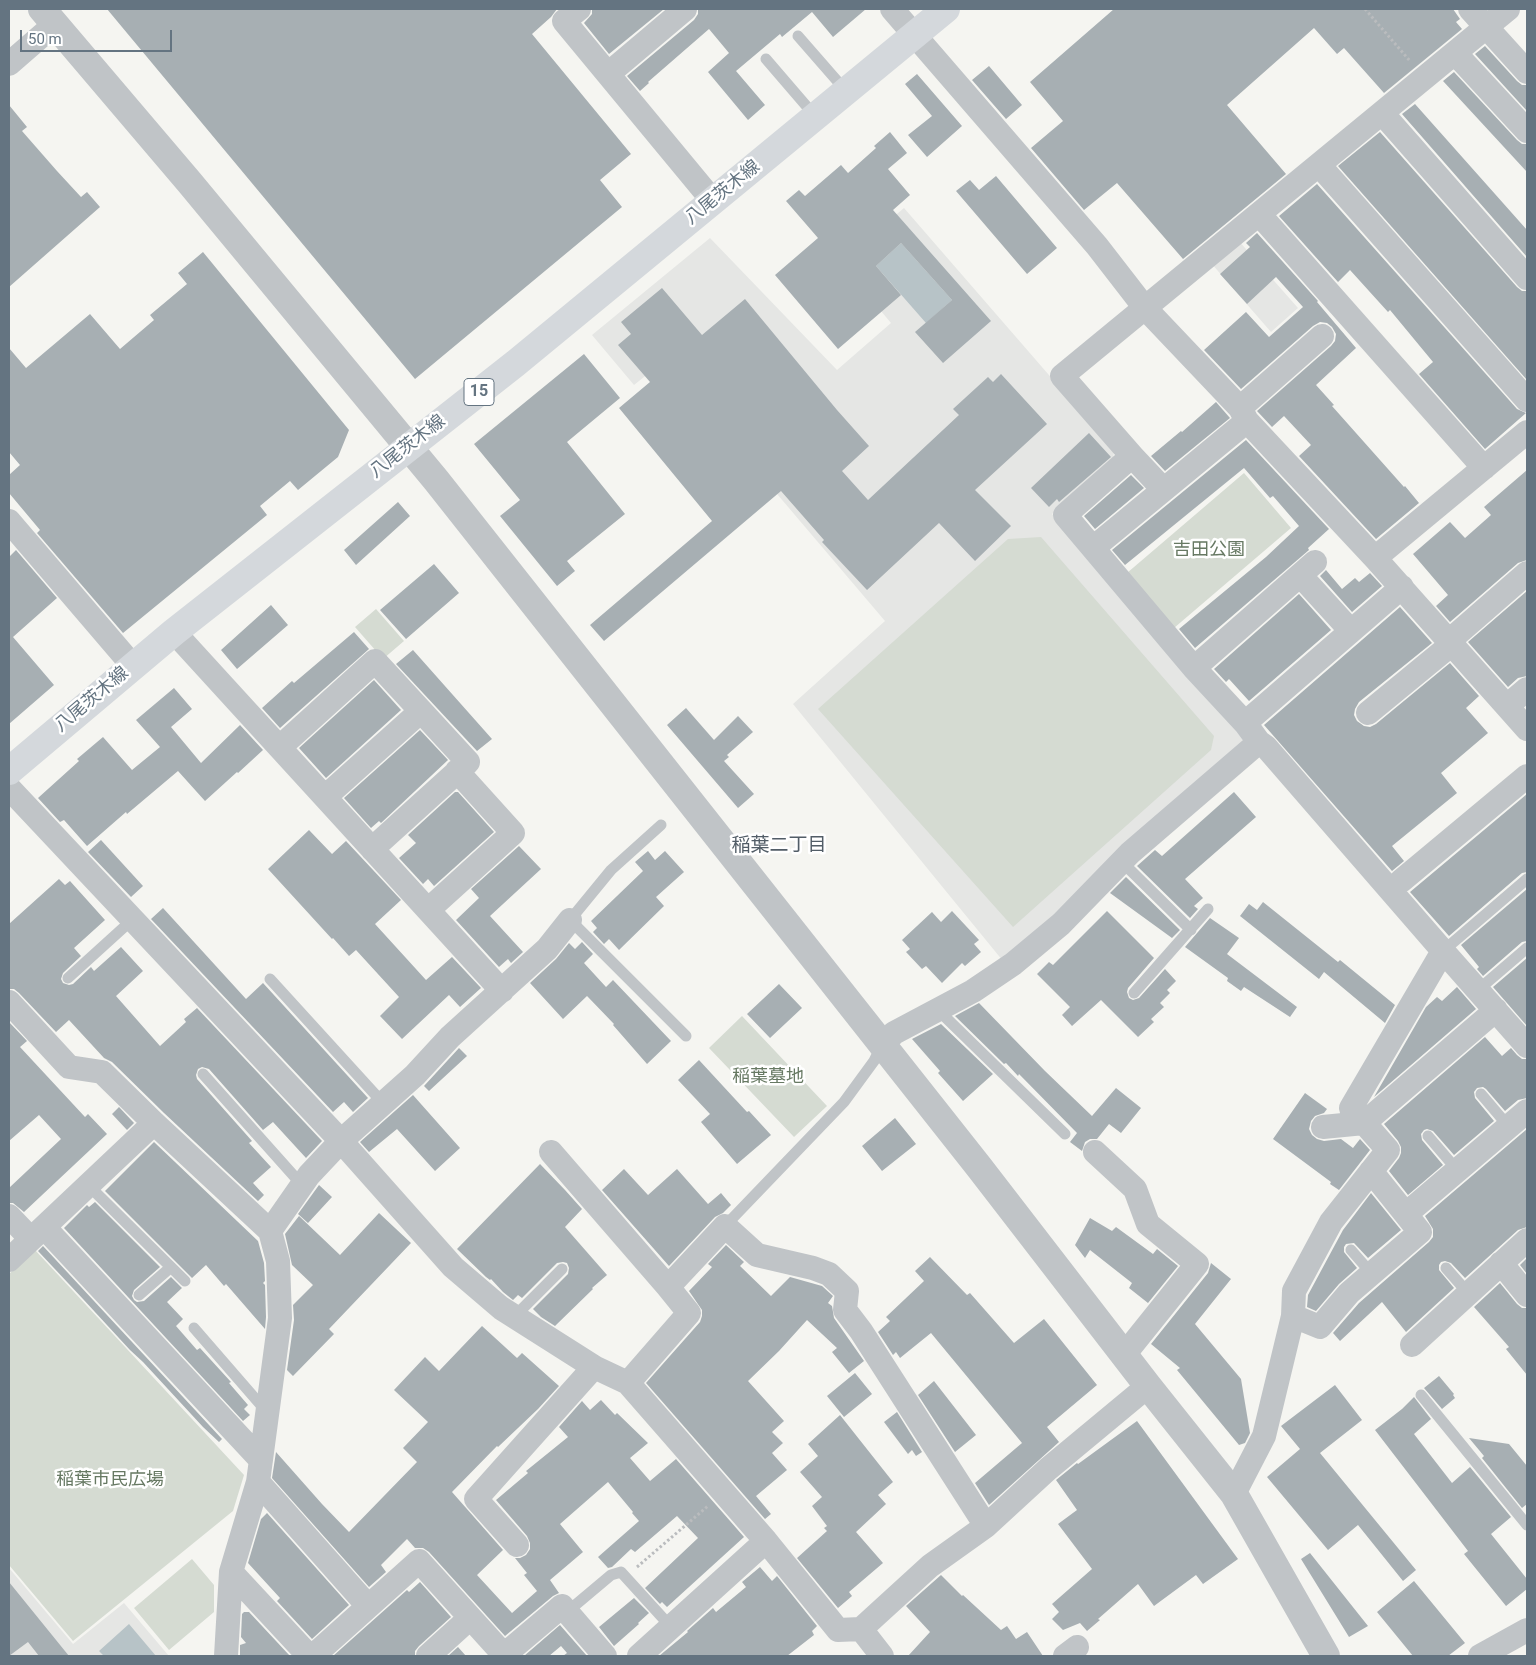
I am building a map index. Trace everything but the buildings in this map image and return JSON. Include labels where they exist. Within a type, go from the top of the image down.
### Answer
[{"type":"main road","name":"八尾茨木線","points":[[9,771],[174,632],[516,363],[946,9]]},
{"type":"street","points":[[579,9],[564,21],[713,201]]},
{"type":"street","points":[[608,74],[685,9]]},
{"type":"street","points":[[892,9],[1097,246],[1145,308],[1375,558],[1527,729]]},
{"type":"street","points":[[1470,9],[1527,72]]},
{"type":"street","points":[[1163,489],[1062,376],[1508,9]]},
{"type":"street","points":[[9,64],[49,16],[409,447],[979,1167],[1234,1494],[1326,1656]]},
{"type":"street","points":[[1455,53],[1527,131]]},
{"type":"street","points":[[1382,113],[1527,278]]},
{"type":"street","points":[[1319,165],[1527,400]]},
{"type":"street","points":[[1259,214],[1484,468]]},
{"type":"street","points":[[1093,548],[1163,489],[1322,336]]},
{"type":"street","points":[[1375,558],[1527,432]]},
{"type":"street","points":[[1132,456],[1065,514],[1194,668],[1245,723],[1259,742],[1266,747],[1442,951],[1527,1046]]},
{"type":"street","points":[[9,521],[134,666]]},
{"type":"street","points":[[1194,668],[1307,568],[1350,631]]},
{"type":"street","points":[[1368,713],[1450,643],[1527,573]]},
{"type":"street","points":[[1245,723],[1402,588]]},
{"type":"street","points":[[174,632],[502,991]]},
{"type":"street","points":[[280,747],[375,662],[468,762],[372,849]]},
{"type":"street","points":[[1507,706],[1527,689]]},
{"type":"street","points":[[325,797],[421,711]]},
{"type":"street","points":[[882,1046],[894,1033],[973,991],[1013,964],[1061,924],[1122,861],[1259,742]]},
{"type":"street","points":[[428,910],[513,833],[458,771]]},
{"type":"street","points":[[1401,881],[1527,776]]},
{"type":"street","points":[[9,788],[340,1141],[453,1267],[514,1317],[594,1367],[628,1382],[766,1541],[838,1630],[861,1630],[930,1566],[986,1526],[1048,1470],[1148,1386]]},
{"type":"street","points":[[270,1231],[309,1175],[340,1141],[415,1075],[450,1037],[547,949],[570,920]]},
{"type":"street","points":[[1234,1494],[1264,1436],[1293,1316],[1294,1291],[1331,1222],[1388,1150],[1351,1108],[1442,951]]},
{"type":"street","points":[[9,1002],[68,1067],[102,1072],[270,1231],[278,1261],[280,1318],[259,1471],[231,1572],[226,1656]]},
{"type":"street","points":[[1323,1127],[1364,1122],[1496,1010]]},
{"type":"street","points":[[1406,1214],[1527,1112]]},
{"type":"street","points":[[9,1260],[154,1123]]},
{"type":"street","points":[[551,1152],[689,1313],[628,1382]]},
{"type":"street","points":[[1095,1152],[1135,1189],[1148,1224],[1197,1264],[1124,1355]]},
{"type":"street","points":[[1293,1316],[1320,1327],[1350,1293],[1420,1232],[1370,1171]]},
{"type":"street","points":[[9,1216],[37,1233],[259,1471],[368,1606]]},
{"type":"street","points":[[668,1287],[725,1226],[756,1255],[813,1268],[829,1274],[847,1292],[844,1310],[861,1331],[986,1526]]},
{"type":"street","points":[[1412,1345],[1527,1240]]},
{"type":"street","points":[[1501,1263],[1527,1295]]},
{"type":"street","points":[[517,1545],[476,1499],[594,1367]]},
{"type":"street","points":[[640,1656],[766,1541]]},
{"type":"street","points":[[313,1656],[419,1561],[504,1656],[562,1606],[605,1656]]},
{"type":"street","points":[[231,1572],[309,1656]]},
{"type":"street","points":[[428,1656],[470,1618]]},
{"type":"street","points":[[861,1630],[882,1656]]},
{"type":"street","points":[[1480,1656],[1527,1630]]},
{"type":"lane","points":[[798,36],[846,91]]},
{"type":"lane","points":[[766,59],[816,116]]},
{"type":"lane","points":[[661,825],[611,870],[570,920],[686,1036]]},
{"type":"lane","points":[[1122,861],[1191,930]]},
{"type":"lane","points":[[1442,951],[1527,879]]},
{"type":"lane","points":[[1134,993],[1208,909]]},
{"type":"lane","points":[[68,978],[133,919]]},
{"type":"lane","points":[[1478,990],[1527,948]]},
{"type":"lane","points":[[270,979],[383,1103]]},
{"type":"lane","points":[[938,1010],[1065,1134]]},
{"type":"lane","points":[[725,1226],[844,1102],[874,1061],[882,1046]]},
{"type":"lane","points":[[203,1074],[302,1185]]},
{"type":"lane","points":[[1482,1094],[1509,1127]]},
{"type":"lane","points":[[1428,1136],[1458,1171]]},
{"type":"lane","points":[[88,1185],[185,1281]]},
{"type":"lane","points":[[1351,1250],[1372,1274]]},
{"type":"lane","points":[[139,1296],[171,1268]]},
{"type":"lane","points":[[1446,1268],[1468,1294]]},
{"type":"lane","points":[[514,1317],[562,1269]]},
{"type":"lane","points":[[194,1328],[267,1412]]},
{"type":"lane","points":[[1421,1395],[1527,1525]]},
{"type":"lane","points":[[567,1612],[611,1575],[621,1572],[671,1627]]},
{"type":"path","points":[[1365,9],[1424,78]]},
{"type":"path","points":[[626,1578],[724,1492]]},
{"type":"shaded area","points":[[904,208],[1114,450],[1113,462],[1052,514],[1244,737],[1239,750],[1057,921],[1003,961],[793,704],[885,621],[664,361],[634,385],[592,335],[710,238],[837,370],[891,323],[840,262]]},
{"type":"shaded area","points":[[1238,240],[1298,308],[1271,332],[1211,263]]},
{"type":"shaded area","points":[[901,243],[952,300],[926,323],[876,266]]},
{"type":"shaded area","points":[[9,1568],[73,1644],[124,1603],[169,1656],[9,1656]]},
{"type":"shaded area","points":[[129,1624],[156,1656],[104,1656],[99,1651]]},
{"type":"green space","name":"吉田公園","points":[[1244,473],[1291,528],[1174,628],[1127,573]]},
{"type":"green space","points":[[1041,537],[1214,736],[1211,750],[1013,927],[818,709],[1008,539]]},
{"type":"green space","points":[[376,609],[404,641],[383,659],[355,627]]},
{"type":"green space","name":"稲葉墓地","points":[[742,1016],[827,1106],[794,1137],[709,1048]]},
{"type":"green space","name":"稲葉市民広場","points":[[35,1250],[244,1475],[233,1511],[73,1641],[9,1565],[9,1274]]},
{"type":"green space","points":[[192,1559],[214,1585],[214,1612],[169,1650],[134,1608]]},
{"type":"district","name":"稲葉二丁目","points":[[779,846]]}]
